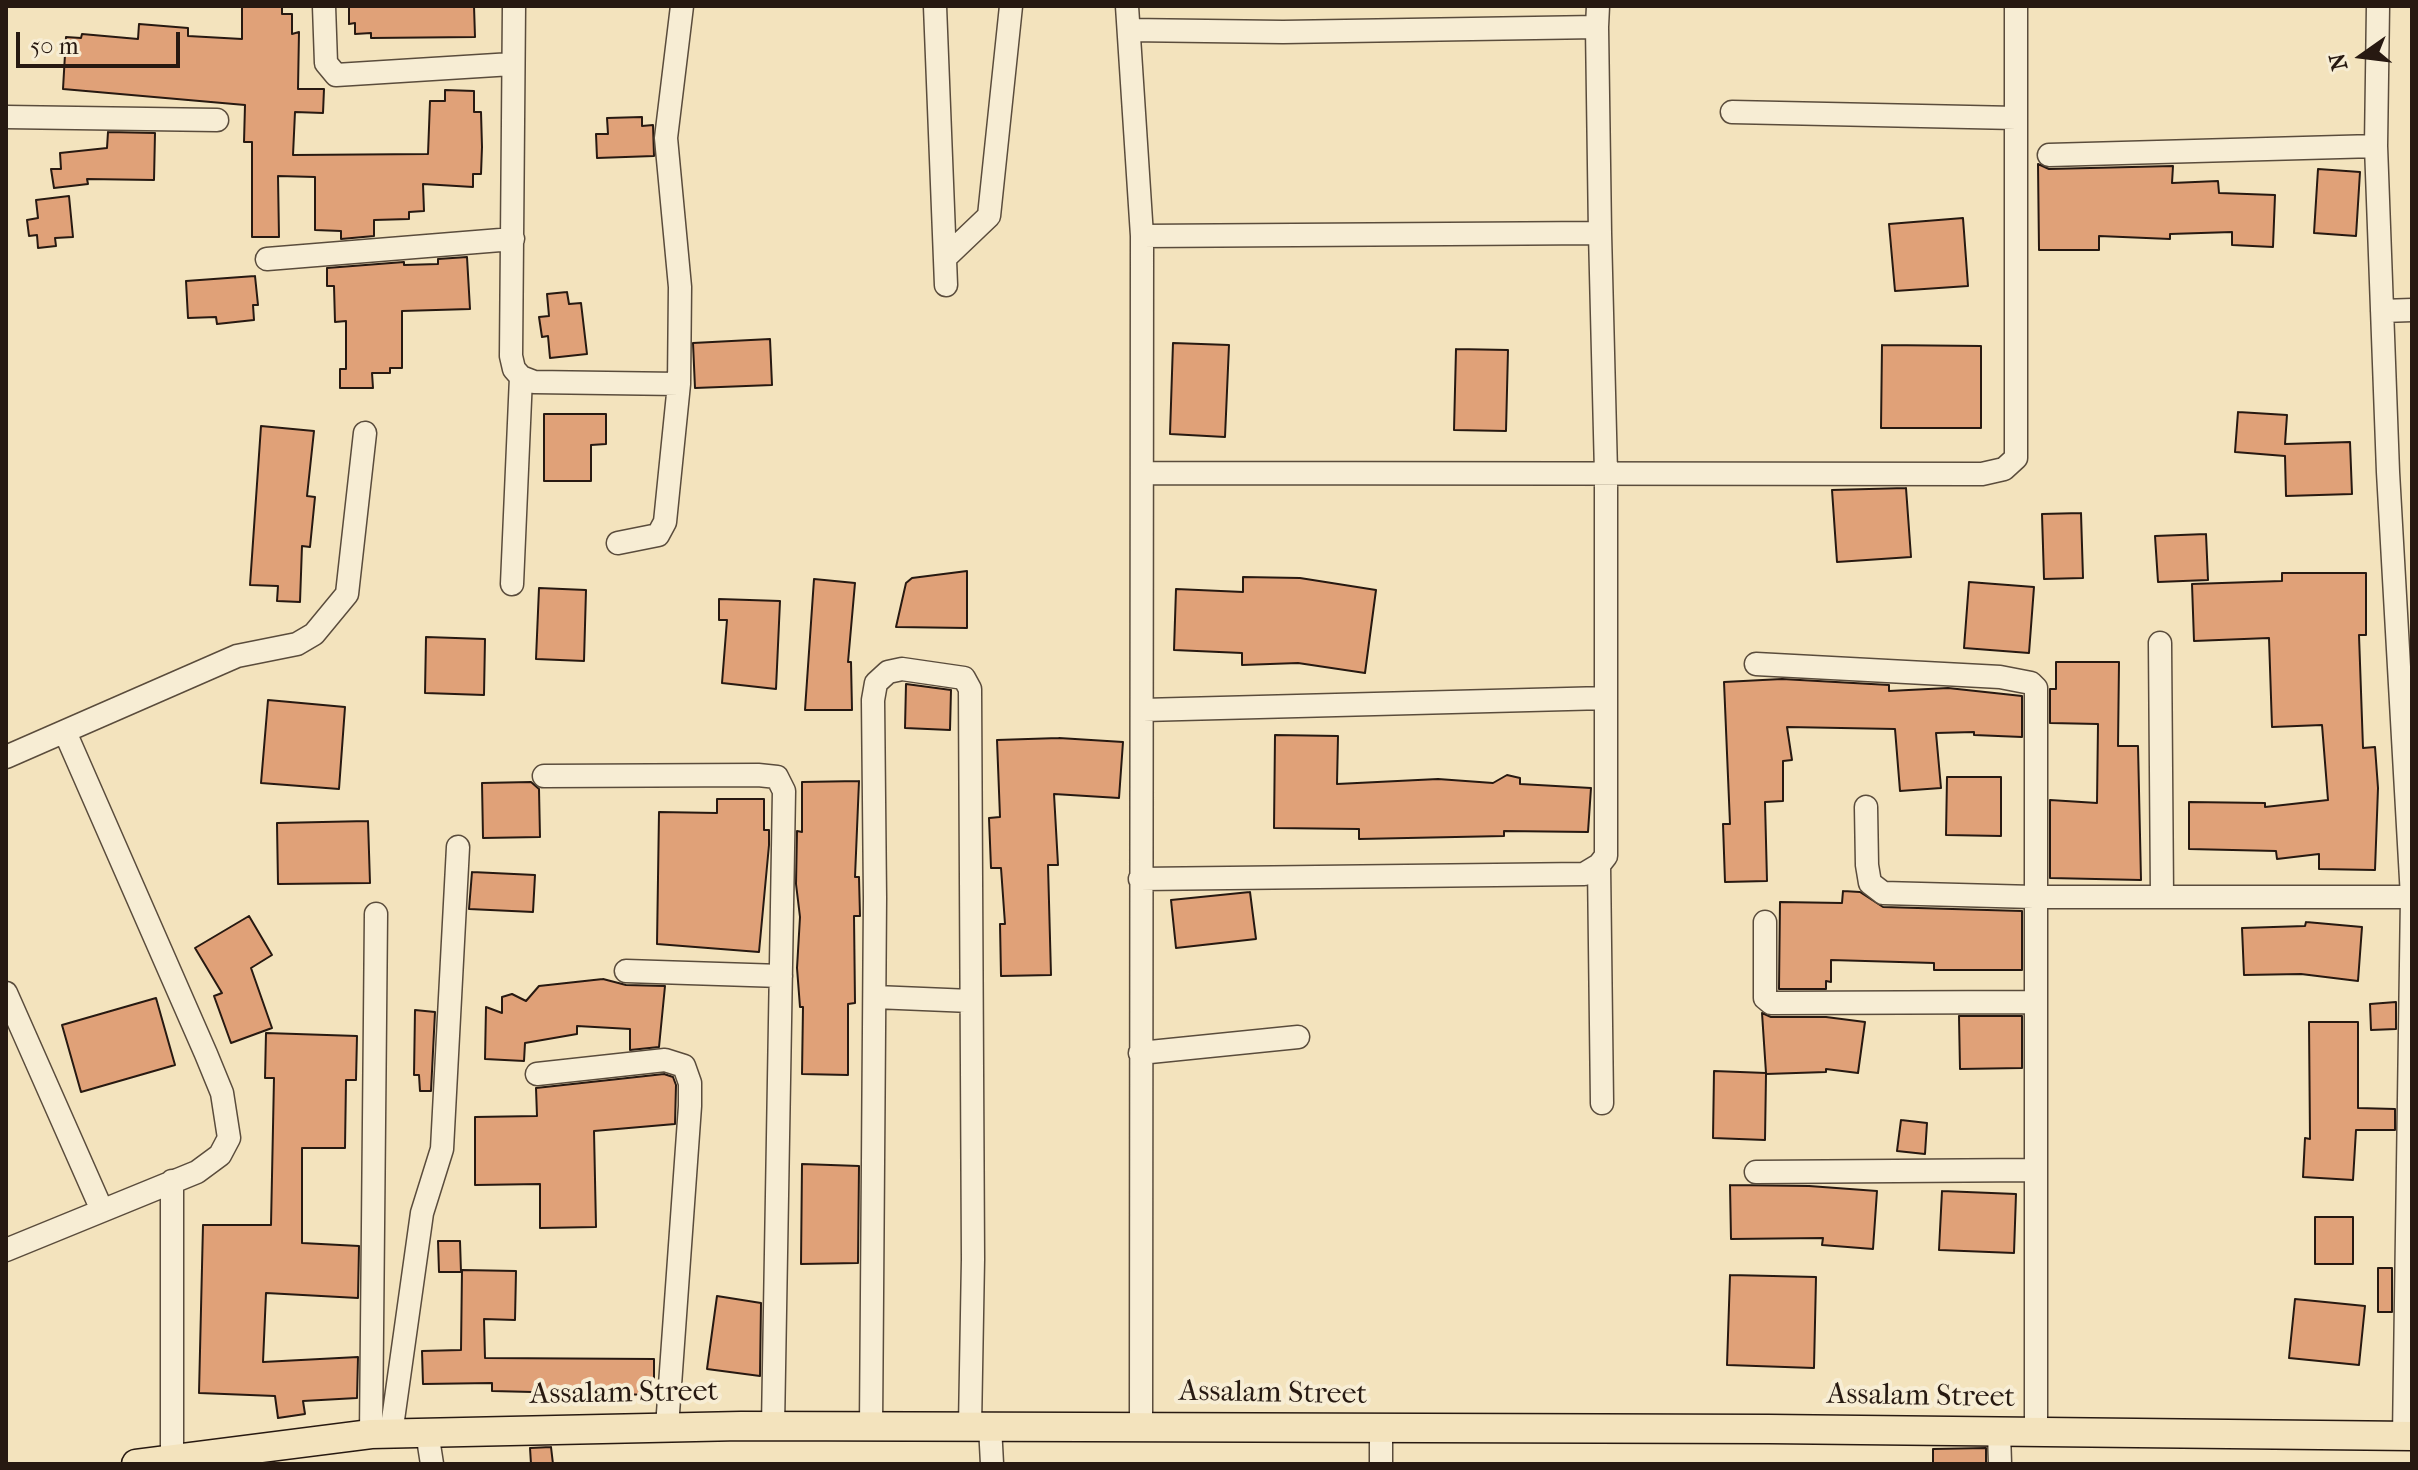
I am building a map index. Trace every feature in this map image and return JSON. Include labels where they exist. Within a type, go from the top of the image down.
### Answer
[{"type":"main road","name":"Assalam Street","points":[[136,1464],[381,1434],[667,1427],[1141,1426],[2408,1436]]},
{"type":"street","points":[[324,6],[326,63],[336,75],[512,64]]},
{"type":"street","points":[[512,584],[521,377],[511,356],[514,6]]},
{"type":"street","points":[[618,543],[658,535],[665,522],[679,384],[680,287],[666,138],[682,6]]},
{"type":"street","points":[[935,6],[946,285]]},
{"type":"street","points":[[945,258],[989,216],[1011,6]]},
{"type":"street","points":[[1127,6],[1142,236],[1141,1426]]},
{"type":"street","points":[[1144,473],[1982,474],[2004,469],[2016,458],[2016,6]]},
{"type":"street","points":[[2378,6],[2376,146],[2382,311],[2406,683],[2412,897],[2408,1436]]},
{"type":"street","points":[[1129,30],[1283,32],[1598,16],[1606,473],[1606,856],[1599,865],[1584,874],[1140,879]]},
{"type":"street","points":[[1732,112],[2016,118]]},
{"type":"street","points":[[6,117],[217,120]]},
{"type":"street","points":[[2049,155],[2376,146]]},
{"type":"street","points":[[1142,236],[1600,233]]},
{"type":"street","points":[[267,259],[513,239]]},
{"type":"street","points":[[2382,311],[2412,310]]},
{"type":"street","points":[[521,377],[551,383],[679,384]]},
{"type":"street","points":[[6,757],[237,656],[297,644],[314,634],[347,594],[365,433]]},
{"type":"street","points":[[2160,643],[2162,897]]},
{"type":"street","points":[[1756,664],[2000,677],[2031,683],[2036,688],[2036,1432]]},
{"type":"street","points":[[871,1426],[875,997],[873,700],[876,683],[888,672],[902,669],[964,678],[970,689],[973,1259],[980,1426],[992,1464]]},
{"type":"street","points":[[1143,710],[1606,698]]},
{"type":"street","points":[[6,1250],[101,1208],[197,1172],[220,1155],[229,1138],[226,1110],[206,1054],[65,732]]},
{"type":"street","points":[[544,776],[777,777],[784,791],[773,1426]]},
{"type":"street","points":[[1866,807],[1870,883],[1883,893],[2034,897],[2412,897]]},
{"type":"street","points":[[381,1434],[422,1213],[442,1149],[458,847]]},
{"type":"street","points":[[1599,865],[1602,1103]]},
{"type":"street","points":[[376,914],[381,1434]]},
{"type":"street","points":[[1765,922],[1765,998],[1771,1003],[2034,1002]]},
{"type":"street","points":[[626,971],[781,976]]},
{"type":"street","points":[[6,993],[101,1208]]},
{"type":"street","points":[[875,997],[971,1001]]},
{"type":"street","points":[[1140,1053],[1298,1037]]},
{"type":"street","points":[[537,1074],[665,1060],[684,1066],[690,1083],[690,1106],[667,1427]]},
{"type":"street","points":[[1756,1172],[2035,1170]]},
{"type":"street","points":[[171,1462],[172,1181]]},
{"type":"street","points":[[1381,1429],[1381,1464]]},
{"type":"street","points":[[427,1432],[432,1464]]},
{"type":"street","points":[[1999,1432],[2000,1464]]},
{"type":"building","points":[[242,6],[282,6],[282,14],[292,14],[292,34],[299,32],[298,89],[324,89],[323,113],[295,112],[293,155],[428,154],[430,101],[445,101],[445,90],[474,91],[474,112],[481,112],[482,147],[481,174],[473,174],[473,187],[423,184],[424,211],[409,212],[409,219],[374,220],[374,236],[341,239],[341,231],[315,230],[315,177],[278,176],[279,237],[252,237],[252,142],[244,142],[245,105],[63,89],[66,37],[81,38],[82,34],[138,39],[139,24],[188,28],[188,36],[242,39]]},
{"type":"building","points":[[349,6],[474,6],[475,37],[371,38],[371,33],[355,34],[355,23],[349,24]]},
{"type":"building","points":[[642,117],[642,126],[653,125],[654,156],[597,158],[596,134],[608,134],[607,118]]},
{"type":"building","points":[[108,132],[155,133],[154,180],[87,179],[88,184],[54,188],[51,169],[61,169],[60,153],[107,148]]},
{"type":"building","points":[[2038,164],[2049,169],[2173,166],[2172,183],[2218,181],[2219,193],[2275,195],[2273,247],[2232,245],[2232,232],[2170,234],[2170,239],[2099,236],[2099,250],[2039,250]]},
{"type":"building","points":[[2318,169],[2360,172],[2356,236],[2314,233]]},
{"type":"building","points":[[69,196],[73,237],[55,238],[56,246],[38,248],[37,235],[29,236],[27,220],[38,218],[36,200]]},
{"type":"building","points":[[1963,218],[1968,286],[1895,291],[1889,224]]},
{"type":"building","points":[[467,257],[470,309],[402,311],[402,368],[390,368],[390,373],[372,373],[373,388],[340,388],[340,369],[346,369],[346,321],[335,322],[334,286],[327,286],[327,268],[404,262],[404,265],[438,264],[438,259]]},
{"type":"building","points":[[255,276],[258,305],[253,305],[254,320],[217,324],[216,317],[188,318],[186,281]]},
{"type":"building","points":[[567,292],[569,304],[581,303],[587,354],[550,358],[548,336],[542,337],[539,317],[549,316],[547,294]]},
{"type":"building","points":[[770,339],[772,385],[695,388],[693,343]]},
{"type":"building","points":[[1173,343],[1229,345],[1225,437],[1170,434]]},
{"type":"building","points":[[1882,345],[1981,346],[1981,428],[1881,428]]},
{"type":"building","points":[[1456,349],[1508,350],[1506,431],[1454,430]]},
{"type":"building","points":[[2238,412],[2287,415],[2285,444],[2350,442],[2352,494],[2286,496],[2285,456],[2235,452]]},
{"type":"building","points":[[544,414],[606,414],[606,444],[591,445],[591,481],[544,481]]},
{"type":"building","points":[[261,426],[314,431],[307,496],[315,497],[310,547],[302,546],[300,602],[277,601],[278,586],[250,585]]},
{"type":"building","points":[[1906,488],[1911,557],[1837,562],[1832,490]]},
{"type":"building","points":[[2081,513],[2083,578],[2044,579],[2042,514]]},
{"type":"building","points":[[2206,534],[2208,580],[2158,582],[2155,536]]},
{"type":"building","points":[[967,571],[967,628],[896,627],[906,583],[912,578]]},
{"type":"building","points":[[2282,573],[2366,573],[2366,635],[2359,635],[2363,748],[2375,747],[2378,788],[2375,870],[2319,869],[2319,854],[2277,859],[2276,851],[2189,849],[2189,802],[2265,803],[2265,807],[2328,800],[2322,725],[2272,727],[2269,638],[2194,641],[2192,584],[2282,581]]},
{"type":"building","points":[[1243,577],[1300,578],[1376,590],[1365,673],[1298,663],[1242,665],[1242,653],[1174,650],[1176,589],[1243,592]]},
{"type":"building","points":[[814,579],[855,583],[848,662],[851,662],[852,710],[805,710]]},
{"type":"building","points":[[1969,582],[2034,587],[2029,653],[1964,648]]},
{"type":"building","points":[[539,588],[586,590],[584,661],[536,659]]},
{"type":"building","points":[[719,599],[780,601],[776,689],[722,683],[727,620],[719,620]]},
{"type":"building","points":[[426,637],[485,639],[484,695],[425,693]]},
{"type":"building","points":[[2056,662],[2119,662],[2118,746],[2138,746],[2141,880],[2050,878],[2050,800],[2097,803],[2098,724],[2050,723],[2050,689],[2056,689]]},
{"type":"building","points":[[1782,679],[1889,685],[1889,691],[1948,688],[2022,696],[2022,737],[1974,735],[1974,732],[1936,733],[1941,788],[1900,791],[1895,729],[1787,727],[1792,760],[1783,761],[1783,801],[1765,802],[1767,881],[1725,882],[1723,824],[1730,824],[1724,682]]},
{"type":"building","points":[[906,684],[951,690],[950,730],[905,728]]},
{"type":"building","points":[[268,700],[345,707],[339,789],[261,783]]},
{"type":"building","points":[[1275,735],[1338,736],[1337,784],[1438,779],[1493,783],[1507,775],[1520,778],[1520,784],[1591,788],[1588,832],[1504,831],[1504,836],[1359,839],[1359,829],[1274,828]]},
{"type":"building","points":[[1059,738],[1123,742],[1119,798],[1054,794],[1058,865],[1048,865],[1051,975],[1001,976],[1000,924],[1005,924],[1001,868],[991,868],[989,818],[1000,817],[997,740]]},
{"type":"building","points":[[1947,777],[2001,777],[2001,836],[1946,835]]},
{"type":"building","points":[[859,781],[855,877],[859,877],[860,916],[854,916],[855,1003],[848,1004],[848,1075],[802,1074],[803,1007],[800,1007],[797,968],[800,917],[796,884],[797,831],[802,832],[802,782]]},
{"type":"building","points":[[531,782],[539,789],[540,837],[483,838],[482,783]]},
{"type":"building","points":[[717,799],[764,799],[764,830],[769,830],[769,845],[759,952],[657,944],[659,812],[717,813]]},
{"type":"building","points":[[368,821],[370,883],[278,884],[277,823]]},
{"type":"building","points":[[472,872],[535,875],[533,912],[469,909]]},
{"type":"building","points":[[1843,891],[1860,892],[1883,907],[2022,911],[2022,970],[1934,970],[1934,963],[1831,960],[1831,982],[1826,981],[1826,989],[1779,989],[1780,902],[1842,903]]},
{"type":"building","points":[[1250,892],[1256,939],[1176,948],[1171,900]]},
{"type":"building","points":[[249,916],[272,955],[251,968],[272,1028],[231,1043],[214,996],[222,993],[195,948]]},
{"type":"building","points":[[2306,922],[2362,927],[2358,981],[2301,974],[2244,975],[2242,928],[2305,926]]},
{"type":"building","points":[[603,979],[626,985],[665,986],[659,1047],[630,1050],[630,1029],[577,1026],[577,1034],[525,1043],[524,1061],[485,1059],[486,1007],[502,1013],[502,997],[512,994],[526,1001],[539,986]]},
{"type":"building","points":[[156,998],[175,1065],[81,1092],[62,1025]]},
{"type":"building","points":[[2396,1002],[2396,1029],[2371,1030],[2370,1004]]},
{"type":"building","points":[[415,1010],[435,1012],[431,1091],[420,1091],[419,1075],[414,1075]]},
{"type":"building","points":[[1762,1013],[1771,1017],[1826,1017],[1865,1022],[1858,1073],[1826,1069],[1826,1072],[1766,1074],[1765,1140],[1713,1138],[1714,1071],[1766,1073]]},
{"type":"building","points":[[1959,1016],[2022,1016],[2022,1068],[1960,1069]]},
{"type":"building","points":[[2309,1022],[2358,1022],[2358,1108],[2395,1109],[2395,1130],[2356,1130],[2353,1180],[2303,1177],[2305,1138],[2310,1139]]},
{"type":"building","points":[[266,1033],[357,1036],[356,1080],[346,1080],[345,1148],[302,1148],[302,1243],[359,1246],[358,1298],[266,1293],[263,1362],[358,1357],[357,1398],[303,1401],[305,1414],[278,1418],[275,1396],[199,1393],[203,1225],[271,1225],[274,1078],[265,1078]]},
{"type":"building","points":[[664,1074],[673,1077],[676,1085],[675,1124],[594,1131],[596,1227],[540,1228],[540,1184],[475,1185],[475,1117],[537,1116],[536,1088]]},
{"type":"building","points":[[1901,1120],[1927,1123],[1925,1154],[1897,1151]]},
{"type":"building","points":[[802,1164],[859,1166],[858,1263],[801,1264]]},
{"type":"building","points":[[1730,1185],[1877,1191],[1873,1249],[1822,1245],[1823,1238],[1731,1239]]},
{"type":"building","points":[[1942,1191],[2016,1194],[2014,1253],[1939,1250]]},
{"type":"building","points":[[2315,1217],[2353,1217],[2353,1264],[2315,1264]]},
{"type":"building","points":[[438,1241],[460,1241],[461,1272],[439,1272]]},
{"type":"building","points":[[2378,1268],[2392,1268],[2392,1312],[2378,1312]]},
{"type":"building","points":[[462,1270],[516,1271],[515,1320],[484,1319],[485,1358],[654,1359],[654,1395],[492,1391],[492,1383],[423,1384],[422,1351],[461,1350]]},
{"type":"building","points":[[1730,1275],[1816,1277],[1814,1368],[1727,1365]]},
{"type":"building","points":[[717,1296],[761,1303],[760,1376],[707,1369]]},
{"type":"building","points":[[2295,1299],[2365,1306],[2359,1365],[2289,1358]]},
{"type":"building","points":[[551,1447],[553,1464],[531,1464],[530,1448]]},
{"type":"building","points":[[1986,1448],[1986,1464],[1933,1464],[1933,1449]]}]
